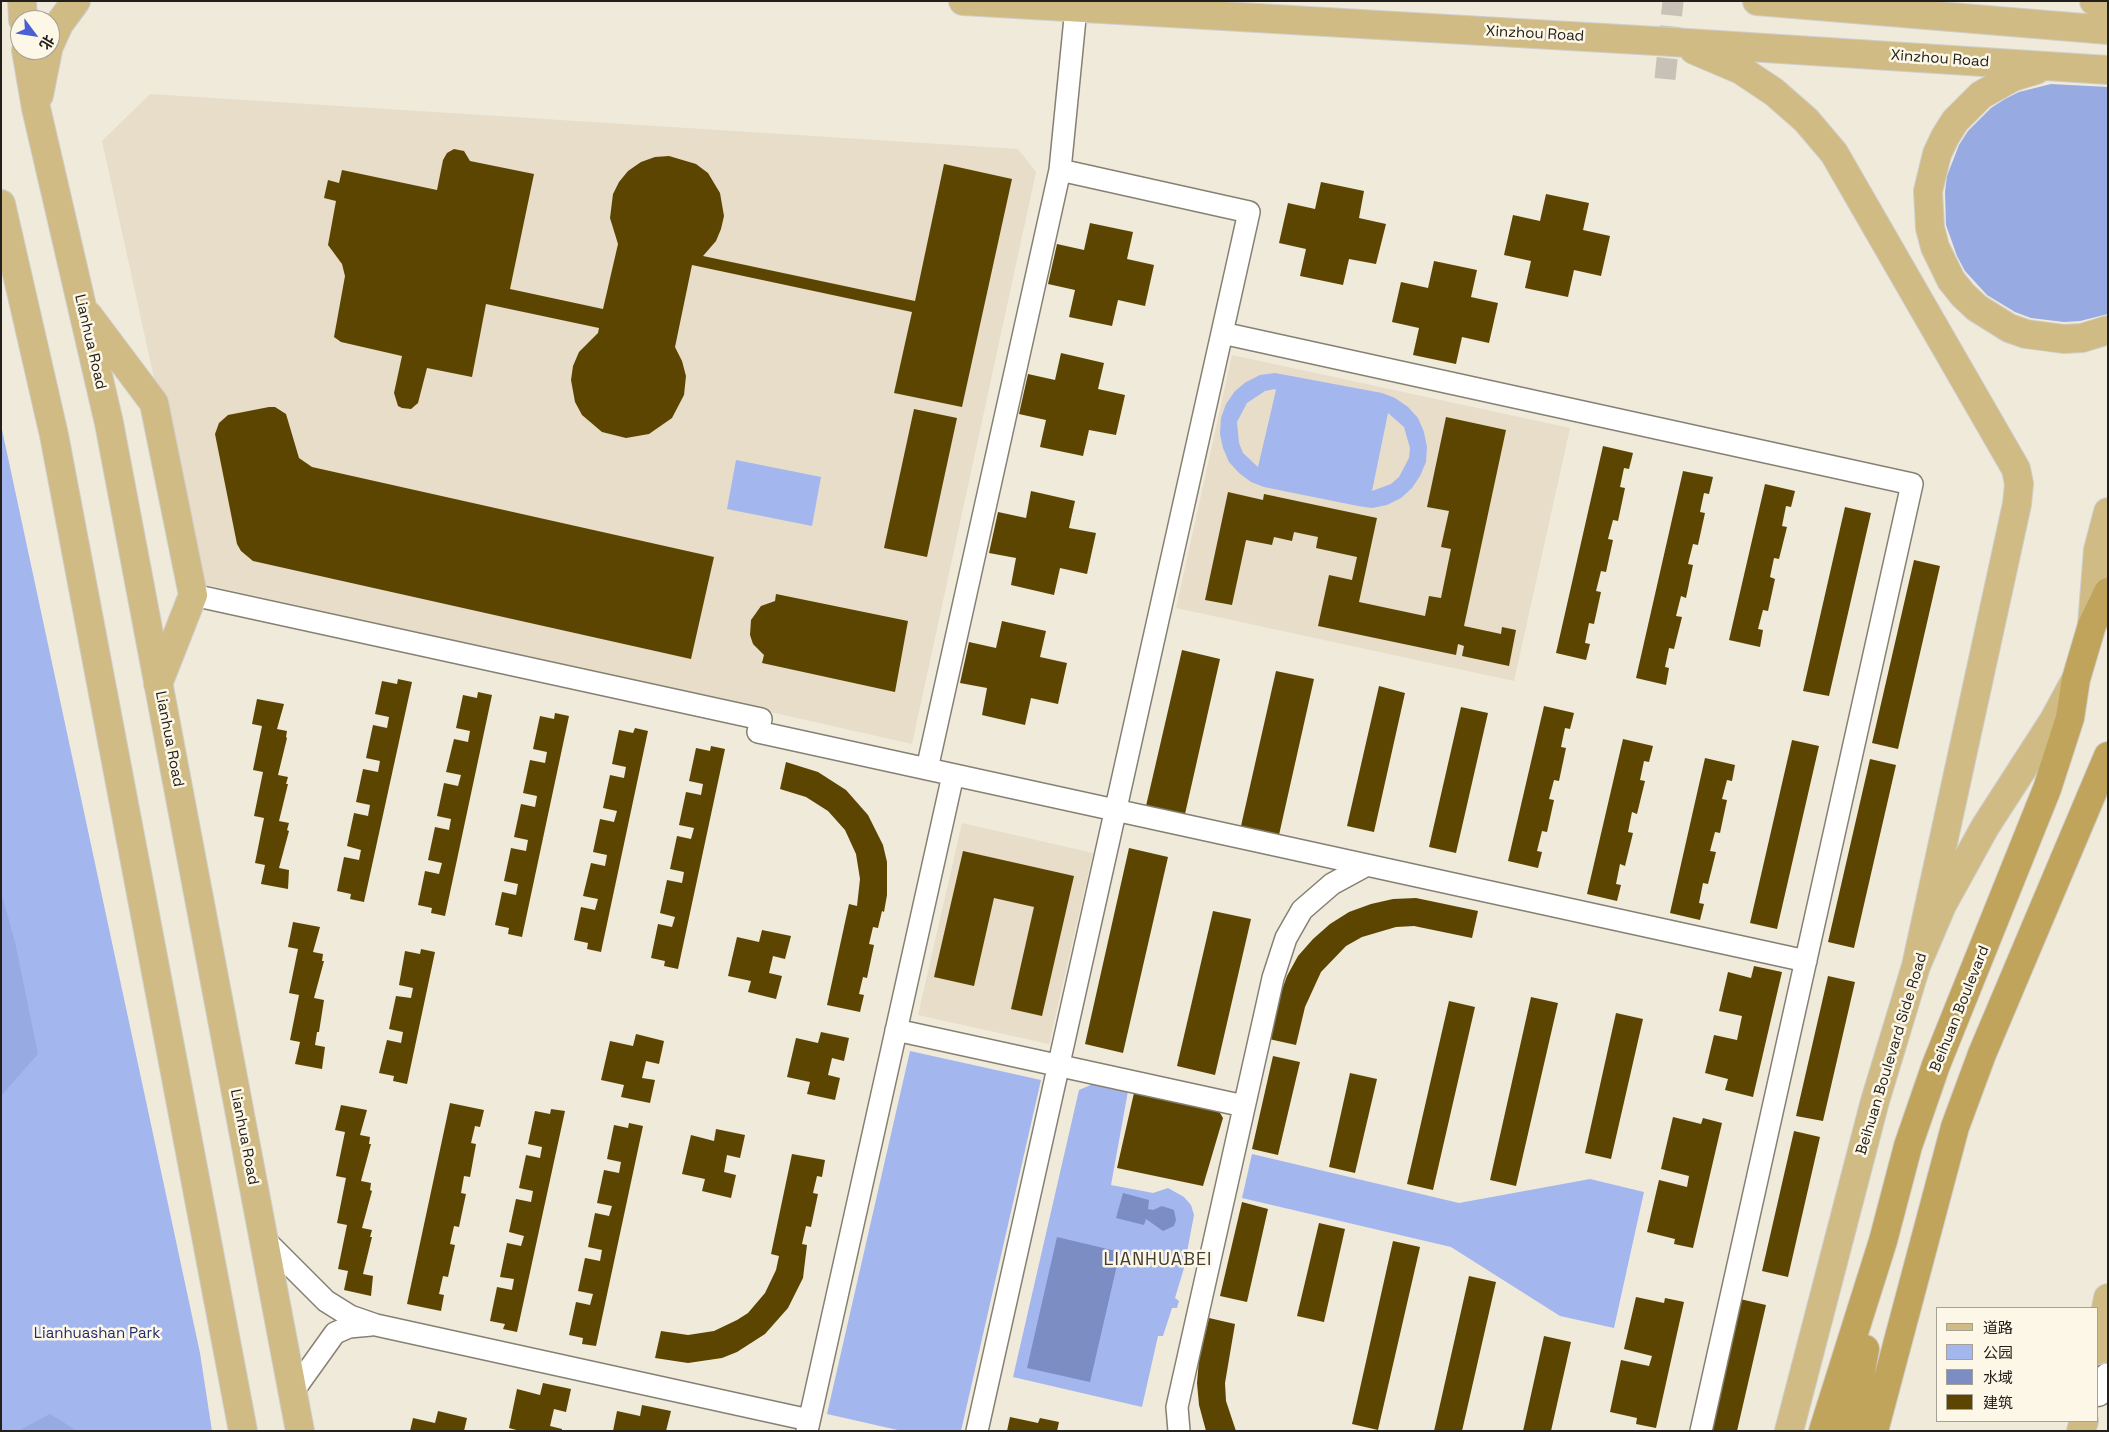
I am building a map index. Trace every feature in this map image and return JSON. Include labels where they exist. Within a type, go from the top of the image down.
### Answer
[{"type":"highway","name":"Beihuan Boulevard","points":[[1823,1431],[1883,1241],[1908,1146],[1936,1065],[2047,790],[2070,718],[2076,679],[2092,625],[2108,592]]},
{"type":"highway","points":[[1874,1431],[1955,1127],[1982,1054],[2108,756]]},
{"type":"highway","points":[[1850,1431],[1883,1241]]},
{"type":"main road","points":[[60,23],[76,1]]},
{"type":"main road","name":"Xinzhou Road","points":[[963,1],[1656,41],[2108,70]]},
{"type":"main road","points":[[1757,1],[2108,30]]},
{"type":"main road","points":[[2094,1],[2108,12]]},
{"type":"main road","points":[[1656,41],[1700,52],[1741,70],[1774,92],[1806,120],[1834,153],[2016,469],[2019,484],[2017,504],[1916,966]]},
{"type":"main road","name":"Lianhua Road","points":[[28,60],[36,108],[109,423],[300,1431]]},
{"type":"main road","points":[[36,108],[46,60]]},
{"type":"main road","points":[[2067,67],[2031,71],[2004,80],[1981,95],[1955,121],[1941,146],[1931,172],[1928,191],[1930,228],[1935,247],[1952,280],[1977,308],[1992,319],[2009,328],[2045,338],[2082,338],[2108,330]]},
{"type":"main road","points":[[1,204],[54,435],[243,1431]]},
{"type":"main road","points":[[82,307],[154,403],[193,594],[158,684]]},
{"type":"main road","points":[[2092,625],[2098,550],[2108,512]]},
{"type":"main road","name":"Beihuan Boulevard Side Road","points":[[1789,1431],[1875,1101],[1916,966],[1942,905],[1985,827],[2054,720],[2076,679]]},
{"type":"main road","points":[[2099,1345],[2108,1298]]},
{"type":"street","points":[[926,769],[1060,170],[1076,8]]},
{"type":"street","points":[[977,1431],[1249,212],[1060,170]]},
{"type":"street","points":[[1222,333],[1912,484],[1701,1431]]},
{"type":"street","points":[[193,594],[760,719],[758,732],[1806,961]]},
{"type":"street","points":[[263,1238],[326,1301],[350,1316],[376,1325],[808,1425],[953,774]]},
{"type":"street","points":[[1179,1431],[1177,1407],[1273,978],[1286,938],[1302,910],[1332,884],[1367,865]]},
{"type":"street","points":[[896,1030],[1244,1106]]},
{"type":"street","points":[[292,1393],[336,1333],[349,1327],[376,1325]]},
{"type":"street","points":[[2099,1391],[2108,1376]]},
{"type":"shaded area","points":[[2051,84],[2108,87],[2108,314],[2080,321],[2064,322],[2031,318],[2015,312],[1987,295],[1965,271],[1957,256],[1946,225],[1945,192],[1947,176],[1959,145],[1968,131],[1991,108],[2005,99],[2019,92]]},
{"type":"shaded area","points":[[150,94],[1018,149],[1036,172],[912,744],[199,583],[102,141]]},
{"type":"shaded area","points":[[1232,355],[1570,428],[1514,681],[1176,608]]},
{"type":"shaded area","points":[[962,823],[1093,853],[1049,1044],[918,1015]]},
{"type":"shaded area","points":[[1,892],[15,942],[38,1054],[1,1096]]},
{"type":"shaded area","points":[[50,1414],[77,1431],[18,1431]]},
{"type":"green space","points":[[1275,373],[1382,393],[1395,398],[1408,407],[1418,418],[1424,432],[1427,447],[1426,462],[1412,488],[1401,498],[1387,505],[1372,508],[1264,487],[1251,482],[1229,462],[1220,434],[1221,418],[1226,404],[1235,391],[1246,382],[1260,375]],"holes":[[[1276,390],[1258,467],[1243,453],[1239,443],[1237,422],[1247,403],[1265,391]],[[1388,413],[1404,427],[1410,448],[1409,458],[1399,477],[1391,484],[1372,491]]]},
{"type":"green space","name":"Lianhuashan Park","points":[[1,425],[200,1353],[212,1431],[1,1431]]},
{"type":"green space","points":[[736,460],[821,477],[812,526],[727,509]]},
{"type":"green space","points":[[910,1051],[1041,1080],[961,1431],[902,1431],[827,1414]]},
{"type":"green space","points":[[1093,1084],[1128,1091],[1111,1185],[1153,1193],[1168,1188],[1184,1197],[1191,1205],[1194,1215],[1184,1268],[1175,1298],[1179,1301],[1177,1308],[1172,1308],[1163,1336],[1158,1336],[1142,1407],[1013,1377],[1079,1090]]},
{"type":"green space","points":[[1252,1154],[1459,1203],[1590,1179],[1644,1192],[1614,1328],[1560,1316],[1451,1247],[1242,1198]]},
{"type":"water","points":[[1123,1193],[1149,1200],[1148,1209],[1153,1210],[1162,1206],[1174,1210],[1176,1220],[1174,1226],[1163,1231],[1146,1219],[1144,1225],[1116,1218]]},
{"type":"water","points":[[1057,1237],[1120,1252],[1090,1382],[1027,1368]]},
{"type":"building","points":[[454,149],[464,151],[470,161],[534,174],[510,289],[603,309],[618,244],[610,218],[613,194],[619,182],[628,171],[641,162],[655,157],[669,156],[696,164],[708,173],[720,193],[724,216],[721,229],[716,241],[703,256],[915,301],[944,164],[1012,179],[962,407],[894,393],[912,312],[692,265],[675,347],[682,361],[686,376],[684,395],[672,418],[649,434],[626,438],[602,432],[582,415],[575,402],[571,380],[573,366],[579,352],[598,333],[599,328],[486,304],[472,377],[427,368],[418,403],[411,409],[398,406],[394,393],[402,356],[341,342],[334,337],[345,276],[342,264],[328,245],[336,201],[324,198],[328,180],[339,183],[342,170],[437,190],[443,160],[447,153]]},
{"type":"building","points":[[1321,182],[1364,191],[1359,218],[1386,224],[1376,264],[1349,259],[1343,285],[1300,276],[1306,249],[1279,243],[1288,203],[1315,209]]},
{"type":"building","points":[[1546,194],[1589,203],[1583,230],[1610,236],[1601,276],[1574,270],[1568,297],[1525,288],[1531,261],[1504,255],[1513,215],[1540,221]]},
{"type":"building","points":[[1090,223],[1133,232],[1127,259],[1154,265],[1145,306],[1118,300],[1112,326],[1069,317],[1075,290],[1048,284],[1057,244],[1084,250]]},
{"type":"building","points":[[1434,261],[1477,270],[1471,297],[1498,303],[1489,343],[1462,337],[1456,364],[1413,355],[1419,328],[1392,322],[1401,282],[1428,288]]},
{"type":"building","points":[[1061,353],[1104,363],[1098,389],[1125,395],[1116,435],[1089,430],[1083,456],[1040,447],[1046,420],[1019,414],[1028,374],[1055,380]]},
{"type":"building","points":[[275,407],[286,414],[299,458],[312,467],[714,557],[691,659],[253,561],[241,551],[237,544],[215,434],[219,423],[228,415]]},
{"type":"building","points":[[914,409],[957,418],[927,557],[884,548]]},
{"type":"building","points":[[1446,417],[1506,430],[1464,626],[1501,634],[1502,627],[1516,630],[1509,666],[1462,656],[1464,646],[1458,644],[1456,655],[1318,626],[1329,575],[1352,580],[1357,557],[1316,548],[1318,537],[1294,532],[1292,541],[1274,537],[1272,545],[1246,540],[1232,605],[1205,600],[1228,492],[1263,500],[1264,494],[1377,518],[1359,602],[1425,616],[1429,596],[1441,598],[1451,549],[1441,547],[1449,511],[1427,507]]},
{"type":"building","points":[[1603,446],[1633,453],[1629,469],[1624,468],[1620,487],[1625,488],[1618,521],[1613,520],[1608,539],[1613,540],[1606,572],[1601,571],[1596,591],[1601,592],[1594,624],[1589,623],[1585,643],[1590,644],[1586,660],[1556,653]]},
{"type":"building","points":[[1683,471],[1713,477],[1709,494],[1704,493],[1700,512],[1705,513],[1698,545],[1693,544],[1688,564],[1693,565],[1686,598],[1681,596],[1676,616],[1682,617],[1674,649],[1669,648],[1665,667],[1669,668],[1666,685],[1636,678]]},
{"type":"building","points":[[1765,484],[1795,491],[1791,507],[1786,506],[1782,526],[1787,527],[1779,559],[1774,558],[1770,577],[1775,579],[1768,611],[1763,610],[1758,629],[1763,630],[1760,647],[1729,640]]},
{"type":"building","points":[[1031,491],[1075,501],[1069,528],[1096,533],[1087,574],[1060,568],[1054,595],[1011,585],[1016,558],[989,553],[998,512],[1026,518]]},
{"type":"building","points":[[1845,507],[1871,513],[1829,696],[1803,691]]},
{"type":"building","points":[[1914,560],[1940,566],[1898,749],[1872,743]]},
{"type":"building","points":[[776,594],[908,621],[895,692],[762,663],[764,655],[753,644],[750,635],[751,620],[761,606],[775,601]]},
{"type":"building","points":[[1002,621],[1046,631],[1040,657],[1067,663],[1058,704],[1031,698],[1025,725],[982,715],[987,688],[960,683],[969,642],[996,648]]},
{"type":"building","points":[[1182,650],[1220,659],[1185,814],[1146,806]]},
{"type":"building","points":[[1276,671],[1314,679],[1279,835],[1241,826]]},
{"type":"building","points":[[398,679],[412,682],[364,902],[350,899],[351,894],[337,891],[344,857],[359,860],[361,850],[347,846],[354,813],[368,816],[370,805],[356,802],[363,769],[378,772],[380,761],[366,758],[373,725],[387,728],[389,717],[375,714],[382,681],[397,684]]},
{"type":"building","points":[[1379,686],[1405,693],[1374,832],[1347,826]]},
{"type":"building","points":[[478,692],[492,695],[445,916],[431,913],[432,908],[418,905],[425,871],[439,874],[442,863],[428,860],[435,827],[449,830],[451,819],[437,816],[444,783],[458,786],[461,775],[446,772],[454,739],[468,742],[470,731],[456,728],[463,695],[477,698]]},
{"type":"building","points":[[257,699],[284,704],[277,729],[287,731],[287,738],[278,775],[288,777],[286,784],[288,784],[279,821],[289,823],[287,830],[289,831],[279,868],[289,870],[288,889],[261,884],[265,865],[255,863],[264,818],[254,816],[263,772],[253,770],[262,726],[252,724]]},
{"type":"building","points":[[1544,706],[1574,713],[1570,729],[1565,728],[1561,747],[1566,748],[1559,781],[1554,780],[1549,799],[1554,800],[1547,832],[1542,831],[1537,851],[1542,852],[1538,868],[1508,861]]},
{"type":"building","points":[[1461,707],[1488,713],[1456,853],[1429,847]]},
{"type":"building","points":[[555,713],[569,716],[522,937],[508,934],[509,928],[495,925],[502,892],[516,895],[518,884],[504,881],[511,848],[526,851],[528,840],[514,837],[521,804],[535,807],[537,796],[523,793],[530,760],[545,763],[547,752],[533,749],[540,716],[554,719]]},
{"type":"building","points":[[635,728],[648,731],[601,952],[587,949],[588,943],[574,940],[581,907],[595,910],[598,899],[583,896],[591,863],[605,866],[607,855],[593,852],[600,819],[614,822],[617,811],[603,808],[610,775],[624,778],[626,767],[612,764],[619,730],[633,733]]},
{"type":"building","points":[[1623,739],[1653,746],[1649,762],[1644,761],[1640,780],[1645,781],[1637,814],[1632,812],[1628,832],[1633,833],[1625,866],[1620,864],[1616,884],[1621,885],[1617,901],[1587,894]]},
{"type":"building","points":[[1792,740],[1819,746],[1777,929],[1750,923]]},
{"type":"building","points":[[711,746],[725,749],[678,969],[664,966],[665,961],[651,958],[658,924],[672,927],[675,917],[660,913],[667,880],[682,883],[684,872],[670,869],[677,836],[691,839],[694,828],[679,825],[686,792],[701,795],[703,784],[689,781],[696,748],[710,751]]},
{"type":"building","points":[[1705,758],[1735,765],[1732,781],[1727,780],[1722,799],[1727,800],[1720,833],[1715,832],[1710,851],[1716,852],[1708,884],[1703,883],[1699,903],[1704,904],[1700,920],[1670,913]]},
{"type":"building","points":[[1870,759],[1896,765],[1854,948],[1828,942]]},
{"type":"building","points":[[786,762],[818,772],[846,790],[868,815],[883,845],[887,862],[887,895],[884,912],[882,911],[878,928],[873,927],[869,944],[874,945],[867,978],[863,977],[859,994],[864,995],[860,1012],[827,1005],[849,904],[857,906],[860,879],[856,854],[845,830],[828,811],[806,797],[780,789]]},
{"type":"building","points":[[1129,848],[1168,857],[1123,1053],[1085,1044]]},
{"type":"building","points":[[963,851],[1074,876],[1042,1016],[1011,1009],[1034,907],[994,898],[974,986],[934,977]]},
{"type":"building","points":[[1416,898],[1478,911],[1472,938],[1414,926],[1396,927],[1362,937],[1346,946],[1321,972],[1305,1007],[1296,1045],[1269,1039],[1279,998],[1287,976],[1298,956],[1313,939],[1330,924],[1349,912],[1393,899]]},
{"type":"building","points":[[1213,911],[1251,919],[1215,1075],[1177,1066]]},
{"type":"building","points":[[293,922],[320,927],[313,952],[323,954],[322,961],[324,961],[314,998],[324,1000],[315,1045],[325,1047],[322,1069],[295,1064],[300,1042],[290,1040],[299,995],[289,993],[298,949],[288,947]]},
{"type":"building","points":[[762,930],[791,936],[785,959],[773,956],[769,973],[782,976],[776,999],[748,992],[751,981],[728,976],[737,937],[759,942]]},
{"type":"building","points":[[421,949],[435,952],[407,1084],[393,1081],[394,1076],[379,1073],[387,1040],[401,1043],[403,1032],[389,1029],[396,996],[411,998],[413,988],[399,985],[405,951],[420,954]]},
{"type":"building","points":[[1754,966],[1782,972],[1753,1097],[1725,1090],[1728,1079],[1705,1073],[1714,1035],[1737,1040],[1742,1016],[1719,1011],[1728,972],[1751,978]]},
{"type":"building","points":[[1828,976],[1855,982],[1823,1121],[1796,1116]]},
{"type":"building","points":[[1531,997],[1558,1003],[1516,1186],[1490,1180]]},
{"type":"building","points":[[1449,1001],[1475,1007],[1433,1190],[1407,1184]]},
{"type":"building","points":[[1616,1013],[1643,1019],[1611,1159],[1585,1153]]},
{"type":"building","points":[[821,1032],[849,1038],[844,1061],[832,1058],[828,1075],[840,1078],[835,1100],[807,1094],[810,1082],[787,1077],[796,1038],[818,1043]]},
{"type":"building","points":[[636,1034],[664,1041],[659,1064],[646,1061],[642,1078],[655,1080],[650,1103],[621,1097],[624,1085],[601,1080],[610,1041],[633,1046]]},
{"type":"building","points":[[1273,1056],[1300,1062],[1278,1155],[1252,1149]]},
{"type":"building","points":[[1350,1073],[1377,1079],[1355,1173],[1329,1167]]},
{"type":"building","points":[[1134,1093],[1217,1108],[1223,1118],[1203,1186],[1117,1168]]},
{"type":"building","points":[[450,1103],[484,1110],[480,1127],[475,1126],[471,1143],[476,1144],[470,1177],[464,1176],[461,1193],[466,1194],[459,1227],[454,1226],[450,1244],[455,1245],[448,1277],[443,1276],[439,1294],[444,1295],[441,1311],[407,1304]]},
{"type":"building","points":[[341,1105],[367,1110],[360,1135],[370,1137],[369,1144],[371,1144],[361,1181],[371,1183],[370,1190],[372,1191],[362,1228],[372,1230],[363,1274],[373,1276],[371,1296],[344,1290],[348,1271],[338,1269],[347,1225],[337,1223],[346,1178],[336,1176],[345,1132],[335,1130]]},
{"type":"building","points":[[551,1109],[565,1111],[517,1332],[503,1329],[505,1324],[490,1321],[497,1287],[512,1290],[514,1279],[500,1277],[507,1243],[521,1246],[524,1236],[509,1232],[516,1199],[531,1202],[533,1191],[519,1188],[526,1155],[540,1158],[542,1147],[528,1144],[535,1111],[550,1114]]},
{"type":"building","points":[[1673,1117],[1701,1124],[1703,1118],[1722,1123],[1693,1248],[1674,1244],[1675,1239],[1647,1232],[1659,1180],[1687,1187],[1689,1176],[1661,1169]]},
{"type":"building","points":[[629,1123],[643,1126],[596,1346],[582,1344],[583,1338],[569,1335],[576,1302],[590,1305],[593,1294],[578,1291],[585,1258],[600,1261],[602,1250],[588,1247],[595,1213],[609,1216],[612,1206],[597,1203],[604,1170],[619,1173],[621,1162],[607,1159],[614,1125],[628,1128]]},
{"type":"building","points":[[716,1129],[745,1135],[740,1158],[727,1155],[724,1172],[736,1175],[731,1198],[702,1191],[705,1179],[682,1174],[691,1135],[714,1141]]},
{"type":"building","points":[[1794,1131],[1820,1137],[1788,1277],[1762,1271]]},
{"type":"building","points":[[792,1154],[825,1160],[822,1177],[817,1176],[813,1193],[818,1194],[811,1227],[806,1226],[802,1244],[807,1245],[803,1278],[788,1308],[765,1334],[737,1352],[722,1358],[688,1363],[655,1358],[661,1331],[688,1335],[714,1331],[748,1313],[765,1293],[776,1270],[779,1256],[771,1254]]},
{"type":"building","points":[[1242,1202],[1268,1209],[1247,1302],[1220,1296]]},
{"type":"building","points":[[1319,1223],[1345,1229],[1324,1322],[1297,1316]]},
{"type":"building","points":[[1393,1241],[1420,1247],[1378,1430],[1352,1424]]},
{"type":"building","points":[[1469,1276],[1496,1282],[1462,1431],[1434,1431]]},
{"type":"building","points":[[1636,1297],[1664,1303],[1665,1298],[1684,1302],[1656,1428],[1636,1424],[1637,1418],[1610,1412],[1621,1360],[1649,1366],[1652,1356],[1624,1349]]},
{"type":"building","points":[[1740,1299],[1766,1305],[1737,1431],[1710,1431]]},
{"type":"building","points":[[1209,1318],[1235,1324],[1225,1383],[1226,1401],[1236,1431],[1206,1431],[1199,1405],[1197,1383],[1199,1360]]},
{"type":"building","points":[[1544,1336],[1571,1342],[1551,1431],[1523,1431]]},
{"type":"building","points":[[543,1383],[571,1389],[566,1412],[554,1409],[550,1426],[562,1429],[562,1431],[520,1431],[509,1428],[517,1389],[540,1395]]},
{"type":"building","points":[[642,1405],[671,1411],[666,1431],[613,1431],[617,1411],[640,1416]]},
{"type":"building","points":[[438,1411],[467,1418],[464,1431],[410,1431],[413,1418],[435,1423]]},
{"type":"building","points":[[1010,1417],[1038,1423],[1040,1418],[1059,1422],[1057,1431],[1007,1431]]},
{"type":"tunnel","points":[[1665,79],[1673,1]]},
{"type":"district","name":"LIANHUABEI","points":[[1158,1260]]}]
